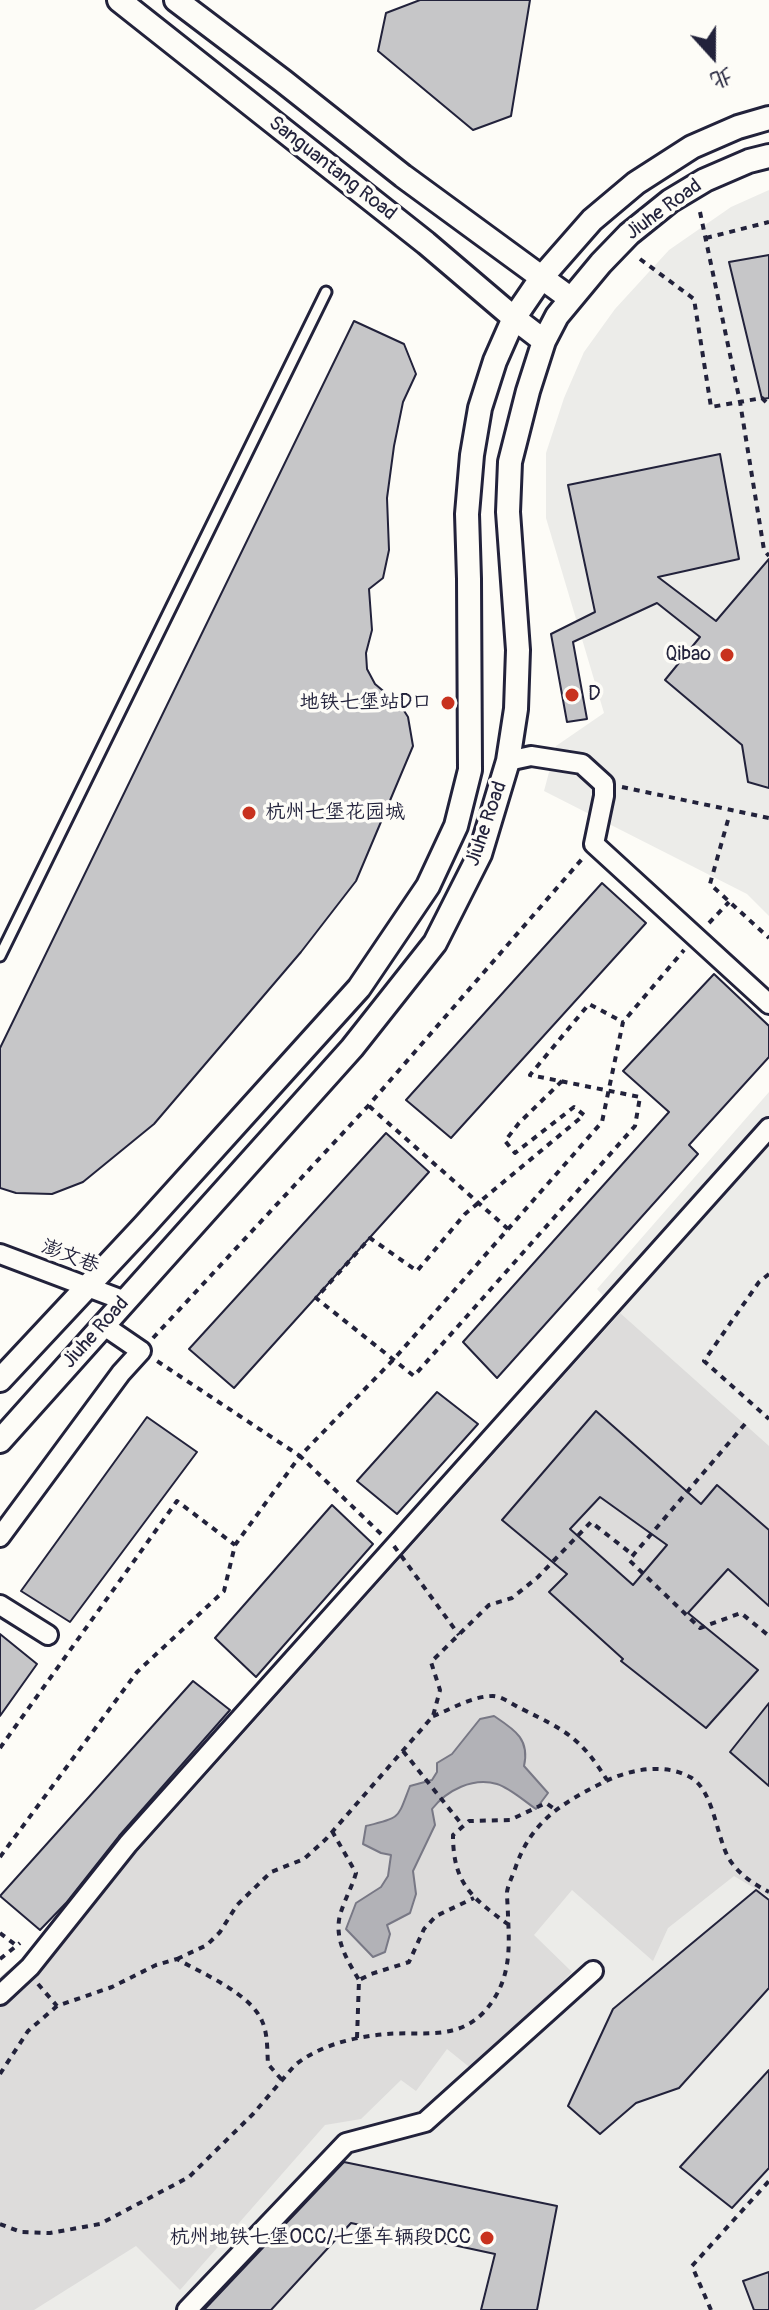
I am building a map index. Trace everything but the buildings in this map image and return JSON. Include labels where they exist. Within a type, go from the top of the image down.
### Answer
[{"type":"street","name":"Sanguantang Road","points":[[119,0],[426,243],[544,341]]},
{"type":"street","name":"Sanguantang Road","points":[[176,0],[403,176],[571,299]]},
{"type":"street","name":"Jiuhe Road","points":[[0,1380],[359,988],[428,886],[456,826],[470,770],[467,514],[472,455],[480,408],[495,361],[514,318],[542,277],[592,220],[636,183],[692,147],[738,127],[769,118]]},
{"type":"street","name":"Jiuhe Road","points":[[0,1441],[352,1048],[435,943],[480,854],[508,761],[516,709],[518,650],[508,512],[510,462],[544,341],[557,316],[629,234],[670,201],[705,180],[769,156]]},
{"type":"street","points":[[508,761],[531,756],[582,764],[604,784],[594,844],[769,1004]]},
{"type":"street","points":[[0,1995],[27,1970],[128,1844],[769,1128]]},
{"type":"street","name":"澎文巷","points":[[0,1254],[125,1301]]},
{"type":"street","points":[[0,1537],[121,1373],[141,1351],[103,1325]]},
{"type":"street","points":[[0,1605],[48,1635]]},
{"type":"street","points":[[187,2310],[346,2143],[425,2122],[593,1971]]},
{"type":"lane","points":[[0,956],[326,292]]},
{"type":"path","points":[[700,212],[740,402],[764,550],[769,556]]},
{"type":"path","points":[[706,238],[769,222]]},
{"type":"path","points":[[640,259],[694,299],[711,407],[762,398],[769,405]]},
{"type":"path","points":[[604,784],[769,818]]},
{"type":"path","points":[[728,820],[710,884],[769,938]]},
{"type":"path","points":[[459,1635],[394,1546],[300,1456],[141,1351],[368,1106],[594,844]]},
{"type":"path","points":[[0,1857],[137,1672],[224,1591],[235,1545],[300,1456],[394,1359],[602,1122],[623,1022],[729,902]]},
{"type":"path","points":[[562,1081],[505,1141],[515,1153],[574,1107],[584,1115],[465,1214],[417,1271],[370,1238],[316,1298],[414,1376],[635,1126],[640,1097],[562,1081],[530,1075],[589,1004],[623,1022]]},
{"type":"path","points":[[368,1106],[508,1229]]},
{"type":"path","points":[[769,1274],[759,1282],[704,1361],[769,1419]]},
{"type":"path","points":[[745,1424],[629,1560],[700,1628],[741,1613],[769,1636]]},
{"type":"path","points":[[0,1748],[177,1501],[235,1545]]},
{"type":"path","points":[[0,2074],[28,2031],[57,2006],[112,1987],[207,1945],[220,1932],[237,1905],[271,1872],[304,1859],[433,1716],[440,1690],[431,1662],[489,1605],[512,1598],[538,1577],[591,1522],[633,1555]]},
{"type":"path","points":[[433,1716],[473,1699],[496,1696],[560,1728],[580,1742],[607,1780]]},
{"type":"path","points":[[403,1751],[463,1826]]},
{"type":"path","points":[[0,2224],[21,2232],[50,2233],[100,2224],[189,2177],[239,2130],[305,2057],[357,2038],[454,2032],[469,2024],[484,2011],[502,1984],[509,1963],[507,1892],[519,1856],[535,1828],[582,1793],[615,1776],[647,1769],[671,1770],[689,1776],[700,1784],[728,1856],[738,1871],[769,1892]]},
{"type":"path","points":[[509,1925],[465,1889],[456,1869],[453,1835],[469,1821],[510,1820],[546,1803],[556,1810]]},
{"type":"path","points":[[332,1831],[356,1873],[340,1915],[339,1932],[343,1952],[359,1980],[357,2038]]},
{"type":"path","points":[[359,1980],[409,1962],[424,1929],[436,1916],[474,1898]]},
{"type":"path","points":[[0,1933],[17,1946]]},
{"type":"path","points":[[177,1959],[249,2001],[262,2021],[268,2064],[282,2080]]},
{"type":"path","points":[[27,1970],[57,2006]]},
{"type":"path","points":[[711,2310],[692,2266],[769,2181]]},
{"type":"shaded area","points":[[769,190],[769,916],[747,894],[544,791],[556,746],[604,713],[546,518],[546,453],[564,398],[584,352],[615,309],[669,250],[731,207]]},
{"type":"shaded area","points":[[769,1092],[769,2310],[0,2310],[98,1896],[620,1314],[597,1289]]},
{"type":"shaded area","points":[[620,1313],[769,1446],[769,1897],[734,1876],[668,1928],[653,1961],[572,1890],[534,1935],[572,1972],[473,2070],[447,2049],[416,2091],[401,2080],[361,2119],[325,2125],[180,2290],[136,2246],[34,2310],[0,2310],[0,1977],[98,1896]]},
{"type":"shaded area","points":[[494,1716],[519,1736],[525,1749],[524,1766],[548,1793],[536,1809],[502,1786],[479,1782],[461,1787],[438,1802],[432,1809],[435,1825],[413,1871],[416,1894],[410,1913],[387,1925],[390,1934],[385,1952],[373,1957],[346,1929],[356,1903],[381,1887],[388,1876],[391,1855],[363,1844],[366,1826],[397,1815],[410,1786],[432,1780],[437,1772],[437,1763],[452,1754],[480,1719]]},
{"type":"place","name":"Qibao","points":[[727,655]]},
{"type":"place","name":"D","points":[[572,695]]},
{"type":"place","name":"地铁七堡站D口","points":[[448,703]]},
{"type":"place","name":"杭州七堡花园城","points":[[249,813]]},
{"type":"place","name":"杭州地铁七堡OCC/七堡车辆段DCC","points":[[487,2238]]}]
